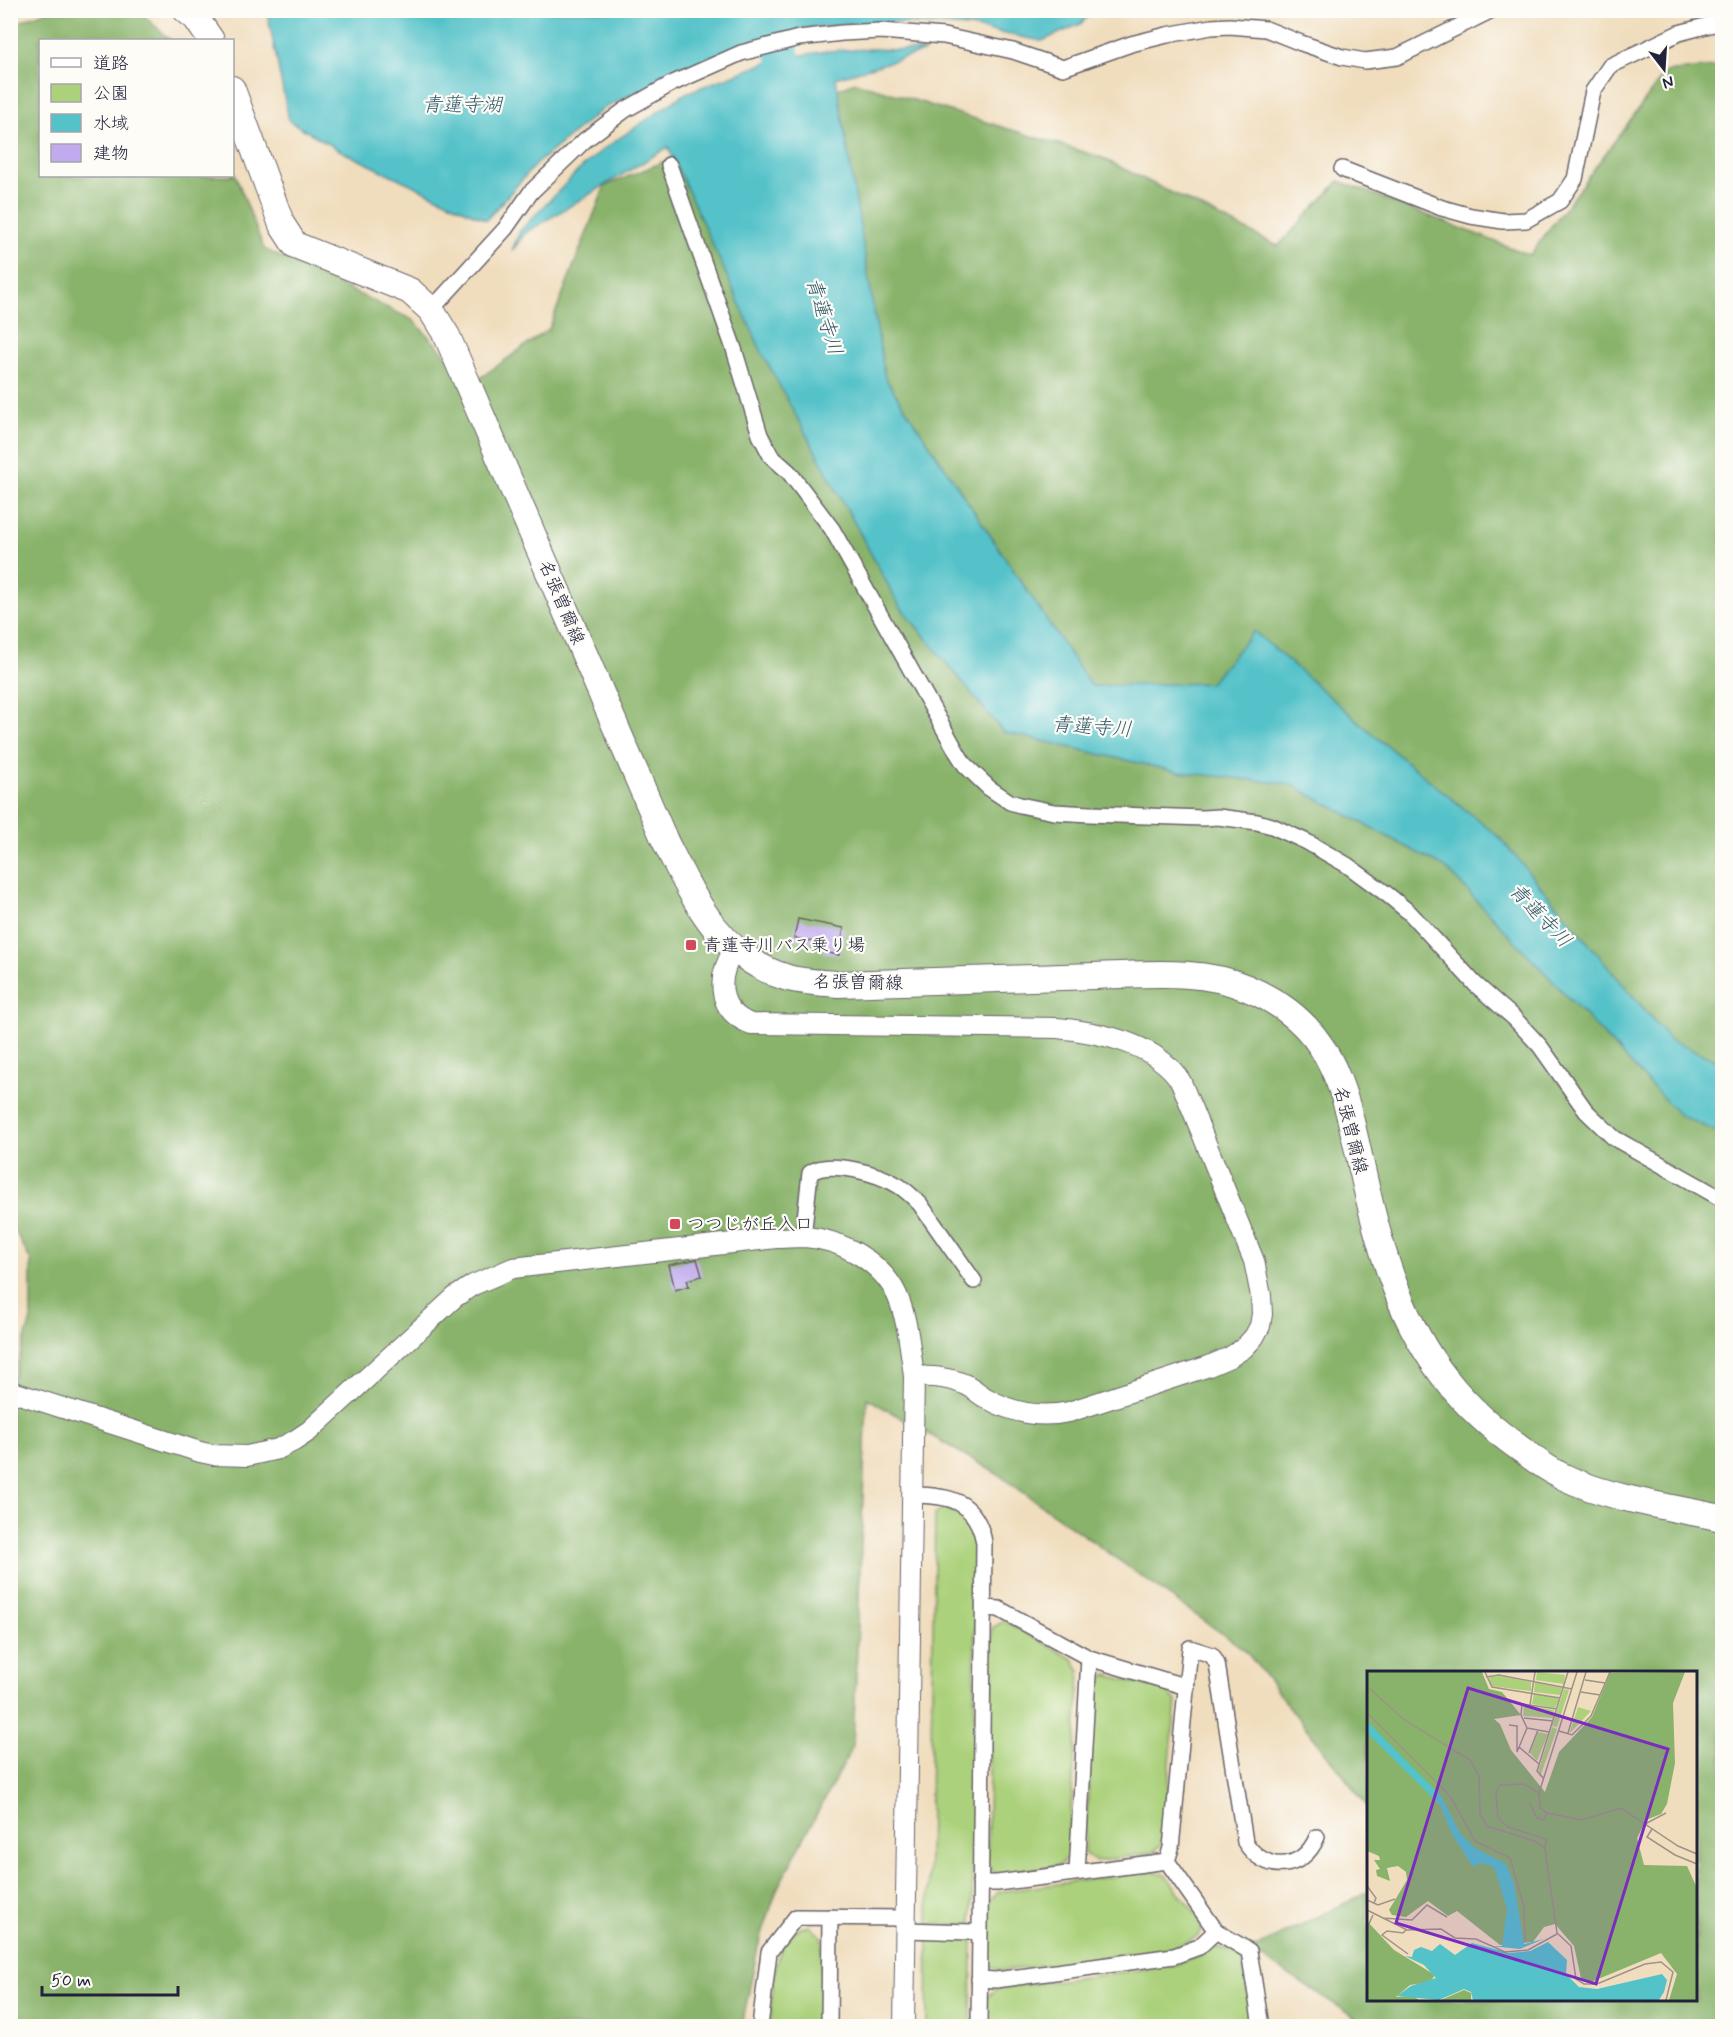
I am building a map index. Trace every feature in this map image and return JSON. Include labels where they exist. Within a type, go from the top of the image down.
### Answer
[{"type":"main road","points":[[186,10],[196,18],[210,39]]},
{"type":"main road","name":"名張曽爾線","points":[[234,94],[282,225],[295,245],[410,291],[431,309],[447,336],[665,841],[694,897],[715,929],[734,950],[768,971],[790,979],[814,982],[839,984],[1197,976],[1234,983],[1264,996],[1282,1007],[1309,1031],[1333,1067],[1350,1112],[1371,1211],[1395,1289],[1434,1365],[1464,1403],[1500,1435],[1543,1466],[1563,1477],[1622,1496],[1722,1518]]},
{"type":"street","points":[[431,309],[505,229],[531,192],[556,166],[625,110],[681,79],[741,53],[799,38],[881,31],[944,36],[1013,51],[1063,68],[1131,44],[1211,27],[1230,26],[1266,29],[1300,43],[1365,61],[1397,57],[1492,10]]},
{"type":"street","points":[[1342,169],[1442,208],[1503,221],[1526,220],[1560,201],[1575,179],[1593,91],[1610,66],[1679,33],[1713,24],[1722,25]]},
{"type":"street","points":[[669,165],[734,349],[760,435],[771,456],[789,472],[831,529],[958,754],[989,788],[1010,802],[1033,809],[1131,816],[1218,817],[1272,826],[1307,842],[1347,865],[1410,913],[1475,984],[1534,1039],[1586,1111],[1614,1138],[1722,1199]]},
{"type":"street","points":[[734,950],[727,961],[722,980],[723,996],[728,1009],[738,1019],[751,1024],[1077,1030],[1114,1038],[1165,1061],[1174,1070],[1185,1090],[1248,1245],[1258,1277],[1262,1314],[1260,1326],[1244,1348],[1209,1366],[1069,1413],[1053,1415],[1022,1412],[1004,1407],[985,1398],[967,1385],[953,1380],[914,1376]]},
{"type":"street","points":[[803,1237],[810,1173],[823,1167],[846,1168],[866,1173],[898,1185],[912,1195],[974,1281]]},
{"type":"street","points":[[10,1391],[200,1452],[214,1455],[247,1456],[278,1449],[309,1431],[455,1297],[473,1285],[513,1268],[803,1237],[836,1243],[870,1262],[885,1277],[896,1294],[904,1316],[914,1376],[904,2026]]},
{"type":"street","points":[[912,1495],[942,1496],[961,1503],[974,1516],[984,1542],[979,2026]]},
{"type":"street","points":[[984,1608],[999,1609],[1089,1658],[1187,1687]]},
{"type":"street","points":[[1167,1861],[1171,1848],[1190,1648],[1212,1655],[1217,1664],[1245,1842],[1250,1850],[1268,1863],[1289,1864],[1309,1853],[1317,1837]]},
{"type":"street","points":[[1077,1872],[1089,1658]]},
{"type":"street","points":[[980,1883],[997,1883],[1167,1861]]},
{"type":"street","points":[[1167,1861],[1216,1932],[1250,1951],[1261,2026]]},
{"type":"street","points":[[760,2026],[769,1952],[796,1917],[830,1917],[971,1932]]},
{"type":"street","points":[[829,2026],[830,1917]]},
{"type":"street","points":[[979,1979],[996,1980],[1174,1956],[1199,1947],[1216,1932]]},
{"type":"green space","points":[[47,11],[139,11],[169,39],[39,39],[39,177],[234,177],[234,172],[264,249],[413,320],[473,383],[549,329],[605,186],[855,82],[1100,157],[1278,246],[1339,181],[1530,255],[1666,72],[1722,66],[1722,2026],[1369,2026],[1250,1950],[1367,1892],[1367,2001],[1697,2001],[1697,1671],[1367,1671],[1367,1806],[1245,1650],[999,1475],[867,1398],[853,1746],[777,1889],[758,1947],[742,2026],[11,2026],[10,1388],[31,1320],[31,1261],[10,1222],[11,25]]},
{"type":"green space","points":[[943,1508],[955,1512],[967,1525],[976,1540],[972,1925],[928,1924],[935,1515]]},
{"type":"green space","points":[[1004,1621],[1073,1659],[1080,1671],[1068,1856],[1059,1866],[998,1875],[987,1866],[992,1628]]},
{"type":"green space","points":[[1107,1675],[1166,1691],[1176,1701],[1162,1844],[1154,1852],[1096,1862],[1084,1853],[1096,1681]]},
{"type":"green space","points":[[1155,1871],[1165,1875],[1203,1923],[1198,1936],[1175,1948],[1000,1971],[987,1963],[988,1903],[998,1892]]},
{"type":"green space","points":[[811,1926],[822,1937],[820,2026],[770,2026],[773,1982],[780,1951],[787,1939],[797,1930]]},
{"type":"green space","points":[[928,1938],[972,1939],[971,2026],[927,2026]]},
{"type":"green space","points":[[1212,1947],[1228,1950],[1242,1959],[1253,2025],[987,2026],[986,1999],[996,1989],[1175,1965],[1202,1955]]},
{"type":"water","name":"青蓮寺湖","points":[[267,11],[1094,11],[1080,24],[1042,41],[970,27],[888,22],[805,28],[697,63],[604,108],[536,164],[486,220],[343,152],[289,121]]},
{"type":"water","points":[[871,49],[926,51],[836,78],[885,378],[1091,686],[1210,683],[1254,631],[1375,736],[1500,838],[1670,1040],[1722,1063],[1722,1134],[1679,1115],[1446,868],[1290,784],[1177,772],[1003,732],[899,605],[763,355],[668,147],[525,233],[512,251],[520,231],[578,171],[602,150],[686,93],[774,60],[826,51]]},
{"type":"building","points":[[798,919],[844,928],[839,955],[823,952],[825,944],[794,938]]},
{"type":"building","points":[[697,1259],[702,1276],[687,1280],[689,1286],[675,1290],[669,1265]]},
{"type":"waterway","name":"青蓮寺川","points":[[773,10],[780,33],[789,103]]},
{"type":"place","name":"青蓮寺川バス乗り場","points":[[691,945]]},
{"type":"place","name":"つつじが丘入口","points":[[675,1224]]}]
